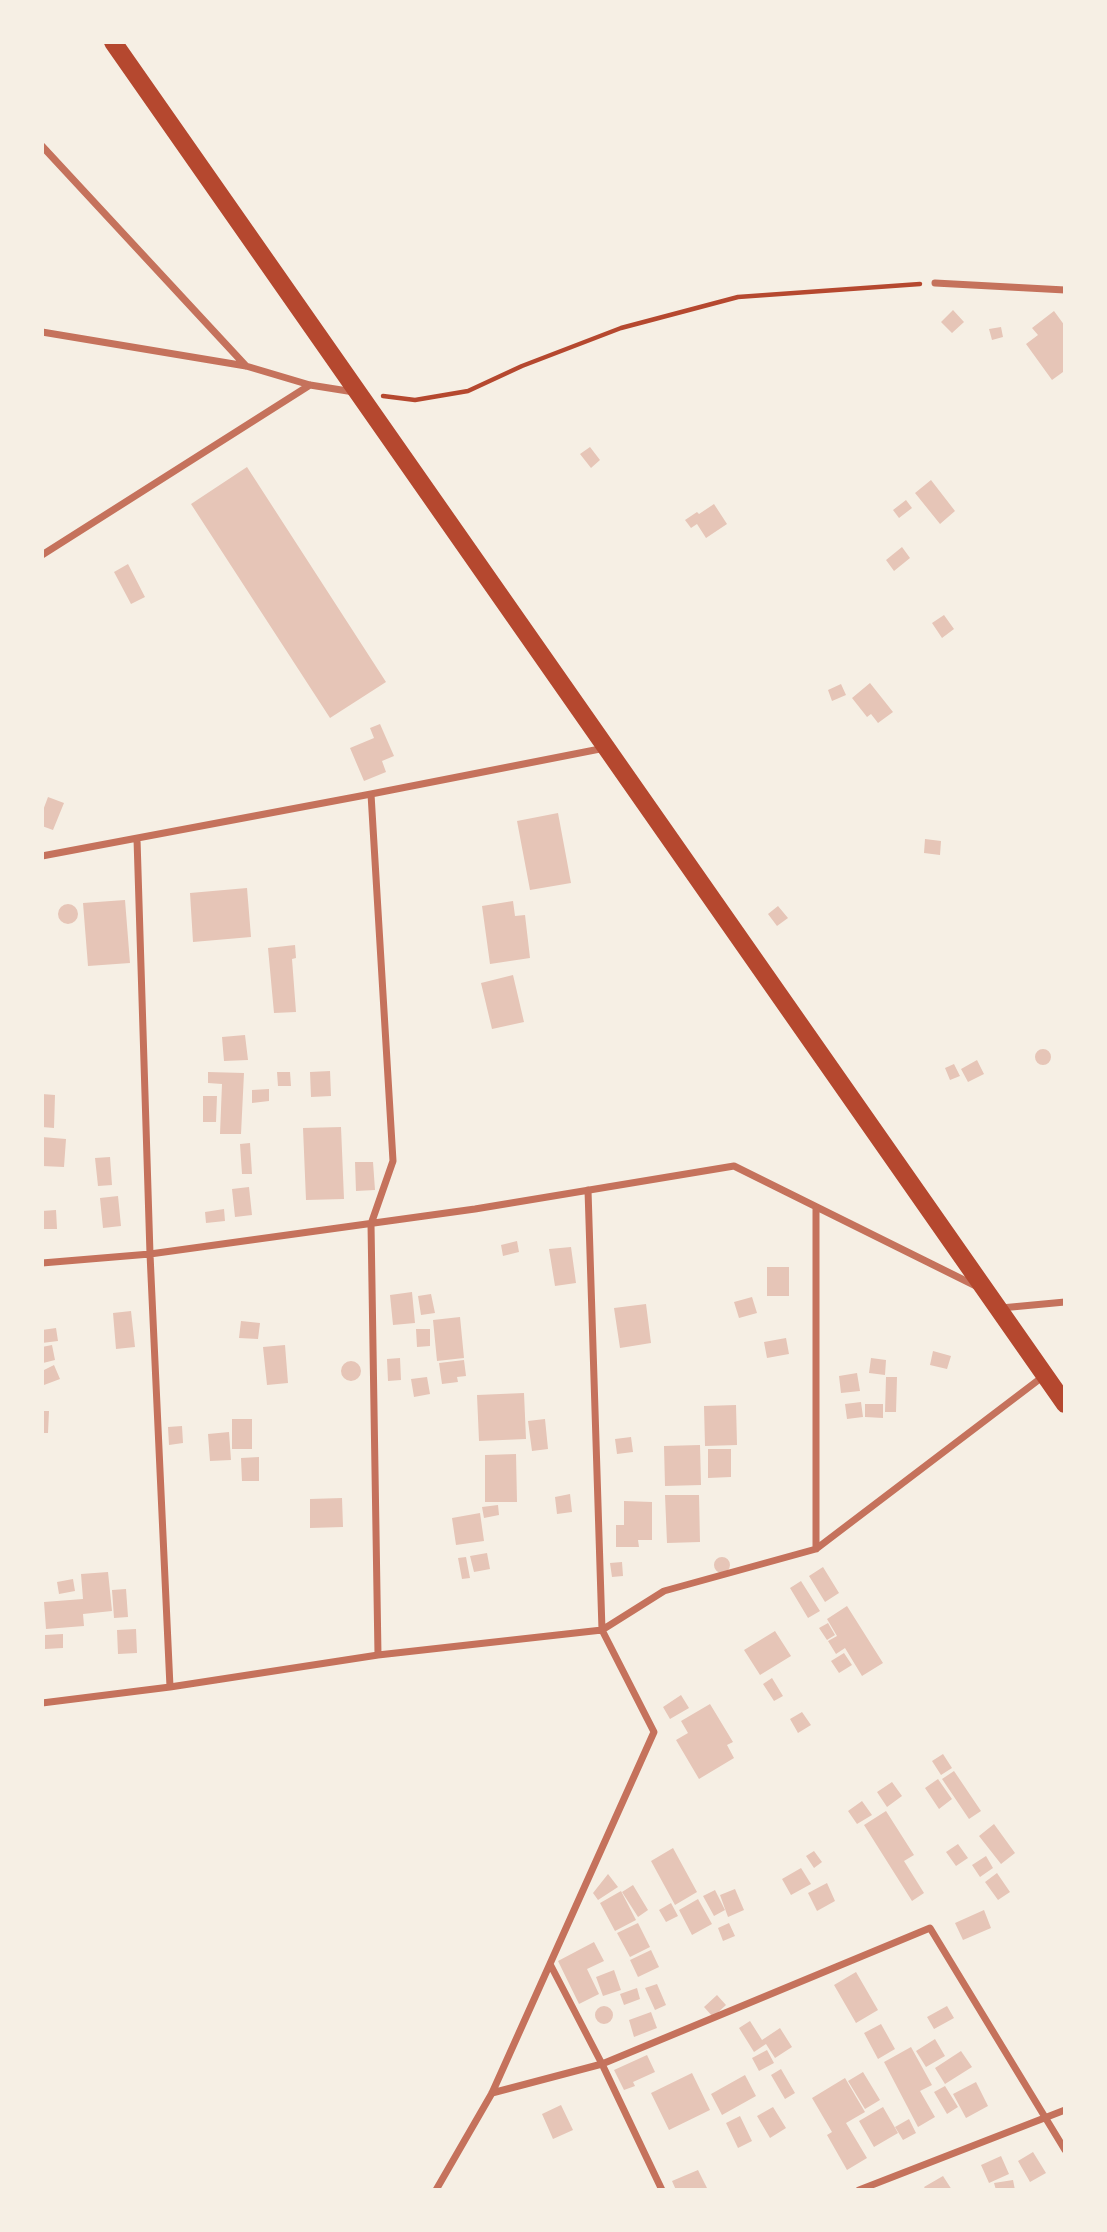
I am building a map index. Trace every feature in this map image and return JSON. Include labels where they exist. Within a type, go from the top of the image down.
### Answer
[{"type":"main road","points":[[113,42],[1065,1404]]},
{"type":"street","points":[[42,146],[246,366]]},
{"type":"street","points":[[935,283],[1065,290]]},
{"type":"street","points":[[42,332],[246,366],[310,385],[358,393]]},
{"type":"street","points":[[42,555],[310,385]]},
{"type":"street","points":[[42,856],[606,747]]},
{"type":"street","points":[[371,794],[393,1161],[371,1224],[379,1654]]},
{"type":"street","points":[[137,839],[150,1254],[170,1687]]},
{"type":"street","points":[[42,1263],[150,1254],[371,1224],[734,1166],[985,1291]]},
{"type":"street","points":[[436,2190],[492,2093],[653,1732],[602,1630],[588,1191]]},
{"type":"street","points":[[816,1207],[816,1549]]},
{"type":"street","points":[[997,1308],[1065,1302]]},
{"type":"street","points":[[42,1703],[170,1687],[379,1654],[602,1630],[664,1591],[816,1549],[1045,1376]]},
{"type":"street","points":[[492,2093],[602,2064],[930,1928],[1065,2150]]},
{"type":"street","points":[[550,1964],[602,2064],[662,2190]]},
{"type":"street","points":[[859,2190],[1065,2110]]},
{"type":"path","points":[[358,393],[415,400],[468,391],[522,366],[621,328],[738,297],[935,283]]},
{"type":"building","points":[[953,310],[964,322],[952,333],[941,322]]},
{"type":"building","points":[[1054,311],[1065,326],[1065,375],[1063,372],[1052,380],[1026,344],[1038,335],[1032,328]]},
{"type":"building","points":[[1001,327],[1003,337],[992,340],[989,329]]},
{"type":"building","points":[[590,447],[600,460],[591,468],[580,454]]},
{"type":"building","points":[[247,467],[386,682],[330,718],[191,504]]},
{"type":"building","points":[[931,480],[955,511],[940,524],[915,493]]},
{"type":"building","points":[[906,500],[912,508],[899,518],[893,510]]},
{"type":"building","points":[[714,504],[727,524],[706,538],[697,524],[691,528],[685,520]]},
{"type":"building","points":[[902,547],[910,558],[894,571],[886,560]]},
{"type":"building","points":[[128,564],[145,597],[131,604],[114,572]]},
{"type":"building","points":[[944,615],[954,629],[942,638],[932,623]]},
{"type":"building","points":[[870,683],[893,712],[878,723],[871,714],[867,717],[852,698]]},
{"type":"building","points":[[841,684],[846,695],[832,701],[828,690]]},
{"type":"building","points":[[380,724],[394,756],[382,761],[386,772],[364,781],[350,748],[374,738],[370,728]]},
{"type":"building","points":[[48,797],[64,803],[53,830],[42,826],[42,813]]},
{"type":"building","points":[[558,813],[571,883],[530,890],[517,821]]},
{"type":"building","points":[[925,839],[941,841],[940,855],[924,853]]},
{"type":"building","points":[[247,888],[251,937],[193,942],[190,893]]},
{"type":"building","points":[[125,900],[130,963],[88,966],[83,903]]},
{"type":"building","points":[[513,901],[515,916],[525,915],[530,958],[490,964],[482,906]]},
{"type":"building","points":[[68,904],[75,907],[78,914],[75,921],[68,924],[61,921],[58,914],[61,907]]},
{"type":"building","points":[[778,906],[788,918],[777,926],[768,914]]},
{"type":"building","points":[[295,945],[296,958],[292,959],[296,1012],[274,1013],[268,948]]},
{"type":"building","points":[[513,975],[524,1022],[492,1029],[481,983]]},
{"type":"building","points":[[245,1035],[248,1060],[224,1061],[222,1037]]},
{"type":"building","points":[[1043,1049],[1049,1051],[1049,1063],[1043,1065],[1037,1063],[1035,1057],[1037,1051]]},
{"type":"building","points":[[977,1060],[984,1074],[968,1082],[961,1069]]},
{"type":"building","points":[[954,1064],[960,1076],[950,1080],[945,1068]]},
{"type":"building","points":[[330,1071],[331,1096],[311,1097],[310,1072]]},
{"type":"building","points":[[208,1072],[244,1073],[241,1134],[220,1134],[222,1084],[208,1083]]},
{"type":"building","points":[[277,1072],[290,1072],[291,1086],[278,1086]]},
{"type":"building","points":[[269,1089],[269,1101],[252,1103],[252,1090]]},
{"type":"building","points":[[42,1094],[55,1095],[54,1128],[42,1127]]},
{"type":"building","points":[[203,1096],[217,1096],[216,1122],[203,1122]]},
{"type":"building","points":[[341,1127],[344,1199],[306,1200],[303,1128]]},
{"type":"building","points":[[42,1137],[66,1139],[64,1167],[42,1166]]},
{"type":"building","points":[[250,1143],[252,1174],[242,1174],[240,1144]]},
{"type":"building","points":[[110,1157],[112,1185],[98,1186],[95,1158]]},
{"type":"building","points":[[355,1162],[373,1162],[375,1190],[356,1191]]},
{"type":"building","points":[[249,1187],[252,1215],[235,1217],[232,1189]]},
{"type":"building","points":[[118,1196],[121,1226],[103,1228],[100,1198]]},
{"type":"building","points":[[224,1209],[225,1221],[206,1223],[205,1212]]},
{"type":"building","points":[[56,1210],[57,1229],[42,1229],[42,1211]]},
{"type":"building","points":[[517,1241],[519,1252],[503,1256],[501,1245]]},
{"type":"building","points":[[571,1247],[576,1283],[555,1286],[549,1249]]},
{"type":"building","points":[[767,1267],[789,1267],[789,1296],[767,1296]]},
{"type":"building","points":[[412,1292],[415,1323],[393,1325],[390,1295]]},
{"type":"building","points":[[431,1294],[435,1313],[421,1315],[418,1296]]},
{"type":"building","points":[[752,1297],[757,1313],[739,1318],[734,1302]]},
{"type":"building","points":[[646,1304],[651,1343],[620,1348],[614,1308]]},
{"type":"building","points":[[131,1311],[135,1347],[116,1349],[113,1313]]},
{"type":"building","points":[[460,1317],[464,1358],[437,1361],[433,1320]]},
{"type":"building","points":[[241,1321],[260,1323],[258,1339],[239,1338]]},
{"type":"building","points":[[56,1328],[58,1341],[42,1343],[42,1330]]},
{"type":"building","points":[[416,1329],[430,1329],[430,1346],[417,1347]]},
{"type":"building","points":[[786,1338],[789,1354],[767,1358],[764,1342]]},
{"type":"building","points":[[52,1345],[55,1360],[43,1363],[42,1347]]},
{"type":"building","points":[[285,1345],[288,1383],[267,1385],[263,1347]]},
{"type":"building","points":[[933,1351],[951,1356],[947,1369],[930,1365]]},
{"type":"building","points":[[400,1358],[401,1380],[388,1381],[387,1359]]},
{"type":"building","points":[[871,1358],[886,1360],[885,1375],[869,1373]]},
{"type":"building","points":[[464,1360],[466,1376],[457,1377],[458,1382],[442,1384],[439,1363]]},
{"type":"building","points":[[351,1361],[358,1364],[361,1371],[358,1378],[351,1381],[344,1378],[341,1371],[344,1364]]},
{"type":"building","points":[[54,1365],[60,1379],[44,1385],[42,1371]]},
{"type":"building","points":[[857,1373],[860,1391],[841,1393],[839,1376]]},
{"type":"building","points":[[427,1377],[430,1394],[414,1397],[411,1379]]},
{"type":"building","points":[[886,1377],[897,1377],[896,1412],[885,1412]]},
{"type":"building","points":[[524,1393],[526,1439],[479,1441],[477,1395]]},
{"type":"building","points":[[861,1402],[863,1417],[847,1419],[845,1404]]},
{"type":"building","points":[[865,1404],[883,1404],[883,1418],[865,1417]]},
{"type":"building","points":[[736,1405],[737,1445],[705,1446],[704,1406]]},
{"type":"building","points":[[42,1411],[49,1411],[48,1433],[42,1433]]},
{"type":"building","points":[[232,1419],[252,1419],[252,1449],[232,1449]]},
{"type":"building","points":[[545,1419],[548,1449],[532,1451],[528,1421]]},
{"type":"building","points":[[182,1426],[183,1443],[169,1445],[168,1427]]},
{"type":"building","points":[[229,1432],[231,1460],[210,1461],[208,1434]]},
{"type":"building","points":[[631,1437],[633,1452],[617,1454],[615,1439]]},
{"type":"building","points":[[700,1445],[701,1485],[665,1486],[664,1446]]},
{"type":"building","points":[[708,1449],[731,1449],[731,1477],[708,1478]]},
{"type":"building","points":[[516,1454],[517,1502],[485,1502],[485,1455]]},
{"type":"building","points":[[259,1457],[259,1481],[242,1481],[241,1458]]},
{"type":"building","points":[[570,1494],[572,1512],[557,1514],[555,1497]]},
{"type":"building","points":[[665,1495],[699,1495],[700,1542],[667,1543]]},
{"type":"building","points":[[342,1498],[343,1527],[310,1528],[310,1499]]},
{"type":"building","points":[[624,1501],[652,1502],[652,1540],[638,1540],[639,1547],[616,1547],[616,1525],[624,1525]]},
{"type":"building","points":[[498,1505],[499,1515],[484,1518],[482,1507]]},
{"type":"building","points":[[480,1513],[484,1541],[456,1545],[452,1518]]},
{"type":"building","points":[[487,1553],[490,1569],[474,1572],[470,1556]]},
{"type":"building","points":[[466,1557],[470,1578],[462,1579],[458,1558]]},
{"type":"building","points":[[722,1557],[730,1565],[722,1573],[714,1565]]},
{"type":"building","points":[[622,1562],[623,1576],[612,1577],[610,1563]]},
{"type":"building","points":[[823,1567],[839,1593],[825,1602],[809,1576]]},
{"type":"building","points":[[108,1572],[112,1611],[83,1614],[84,1626],[46,1629],[44,1602],[83,1599],[81,1574]]},
{"type":"building","points":[[73,1579],[75,1591],[59,1594],[57,1582]]},
{"type":"building","points":[[801,1581],[820,1611],[808,1618],[790,1588]]},
{"type":"building","points":[[126,1589],[128,1617],[114,1618],[112,1590]]},
{"type":"building","points":[[847,1606],[883,1663],[862,1676],[845,1648],[836,1654],[828,1641],[837,1636],[827,1619]]},
{"type":"building","points":[[828,1623],[835,1635],[827,1640],[819,1628]]},
{"type":"building","points":[[136,1629],[137,1653],[118,1654],[117,1630]]},
{"type":"building","points":[[775,1631],[791,1656],[760,1675],[744,1650]]},
{"type":"building","points":[[63,1634],[63,1648],[45,1649],[45,1635]]},
{"type":"building","points":[[844,1653],[852,1665],[839,1673],[831,1661]]},
{"type":"building","points":[[772,1678],[783,1696],[774,1701],[763,1684]]},
{"type":"building","points":[[681,1695],[689,1708],[670,1719],[663,1707]]},
{"type":"building","points":[[710,1704],[733,1742],[727,1745],[734,1758],[699,1779],[676,1740],[688,1733],[681,1721]]},
{"type":"building","points":[[802,1712],[811,1725],[798,1733],[790,1719]]},
{"type":"building","points":[[943,1754],[952,1768],[941,1775],[932,1761]]},
{"type":"building","points":[[954,1771],[981,1811],[969,1819],[942,1779]]},
{"type":"building","points":[[938,1779],[952,1799],[939,1809],[925,1788]]},
{"type":"building","points":[[892,1782],[902,1796],[887,1807],[877,1792]]},
{"type":"building","points":[[862,1801],[872,1815],[857,1824],[848,1811]]},
{"type":"building","points":[[886,1811],[914,1855],[904,1861],[924,1893],[912,1901],[864,1825]]},
{"type":"building","points":[[994,1824],[1015,1853],[1001,1864],[979,1836]]},
{"type":"building","points":[[958,1844],[968,1858],[956,1866],[946,1852]]},
{"type":"building","points":[[673,1848],[697,1892],[675,1905],[651,1861]]},
{"type":"building","points":[[814,1851],[822,1862],[814,1868],[806,1856]]},
{"type":"building","points":[[986,1856],[993,1868],[980,1877],[972,1865]]},
{"type":"building","points":[[801,1868],[811,1884],[791,1895],[782,1879]]},
{"type":"building","points":[[997,1873],[1010,1892],[998,1900],[985,1882]]},
{"type":"building","points":[[608,1874],[618,1887],[598,1900],[593,1893]]},
{"type":"building","points":[[827,1883],[835,1901],[817,1911],[808,1893]]},
{"type":"building","points":[[633,1885],[648,1910],[638,1917],[622,1892]]},
{"type":"building","points":[[735,1889],[744,1910],[728,1917],[720,1895]]},
{"type":"building","points":[[715,1890],[725,1910],[714,1916],[703,1896]]},
{"type":"building","points":[[621,1891],[636,1920],[615,1931],[600,1903]]},
{"type":"building","points":[[698,1899],[712,1924],[692,1935],[679,1910]]},
{"type":"building","points":[[671,1903],[678,1916],[666,1922],[659,1910]]},
{"type":"building","points":[[984,1910],[991,1928],[963,1940],[955,1923]]},
{"type":"building","points":[[638,1923],[650,1947],[630,1957],[617,1933]]},
{"type":"building","points":[[729,1923],[735,1936],[723,1941],[718,1928]]},
{"type":"building","points":[[594,1942],[604,1961],[587,1969],[599,1994],[579,2004],[558,1961]]},
{"type":"building","points":[[651,1950],[659,1967],[638,1977],[630,1960]]},
{"type":"building","points":[[614,1970],[621,1990],[603,1996],[596,1977]]},
{"type":"building","points":[[856,1972],[878,2010],[856,2023],[834,1985]]},
{"type":"building","points":[[657,1984],[666,2005],[655,2010],[645,1988]]},
{"type":"building","points":[[637,1988],[640,1999],[624,2005],[620,1994]]},
{"type":"building","points":[[717,1995],[726,2005],[713,2017],[704,2007]]},
{"type":"building","points":[[604,2006],[610,2009],[613,2015],[610,2021],[604,2024],[598,2021],[595,2015],[598,2009]]},
{"type":"building","points":[[947,2006],[954,2018],[934,2029],[927,2017]]},
{"type":"building","points":[[651,2012],[657,2028],[634,2037],[629,2020]]},
{"type":"building","points":[[750,2021],[762,2040],[780,2028],[792,2047],[775,2058],[766,2044],[754,2052],[739,2028]]},
{"type":"building","points":[[881,2024],[895,2049],[878,2059],[864,2033]]},
{"type":"building","points":[[935,2039],[945,2056],[926,2067],[916,2051]]},
{"type":"building","points":[[911,2047],[932,2085],[920,2091],[935,2117],[918,2127],[884,2062]]},
{"type":"building","points":[[767,2050],[774,2063],[759,2071],[752,2058]]},
{"type":"building","points":[[961,2051],[972,2067],[945,2084],[935,2068]]},
{"type":"building","points":[[647,2055],[655,2072],[633,2082],[635,2086],[624,2090],[614,2070]]},
{"type":"building","points":[[781,2069],[795,2093],[785,2099],[771,2075]]},
{"type":"building","points":[[863,2072],[880,2100],[865,2109],[848,2081]]},
{"type":"building","points":[[692,2073],[710,2110],[669,2130],[651,2093]]},
{"type":"building","points":[[745,2075],[756,2096],[722,2115],[711,2094]]},
{"type":"building","points":[[845,2078],[865,2112],[846,2123],[867,2158],[847,2170],[827,2135],[832,2132],[812,2098]]},
{"type":"building","points":[[976,2082],[988,2106],[966,2118],[953,2094]]},
{"type":"building","points":[[945,2086],[958,2107],[947,2114],[934,2092]]},
{"type":"building","points":[[561,2105],[573,2130],[553,2139],[542,2114]]},
{"type":"building","points":[[773,2107],[786,2128],[770,2138],[757,2116]]},
{"type":"building","points":[[883,2107],[898,2133],[874,2147],[859,2121]]},
{"type":"building","points":[[740,2116],[752,2141],[738,2148],[726,2123]]},
{"type":"building","points":[[909,2119],[916,2133],[903,2140],[895,2127]]},
{"type":"building","points":[[1033,2152],[1046,2173],[1030,2182],[1018,2161]]},
{"type":"building","points":[[1001,2156],[1009,2174],[989,2183],[981,2165]]},
{"type":"building","points":[[698,2170],[708,2190],[676,2190],[672,2181]]},
{"type":"building","points":[[943,2176],[952,2190],[926,2190],[924,2187]]},
{"type":"building","points":[[1013,2180],[1015,2190],[996,2190],[994,2183]]}]
